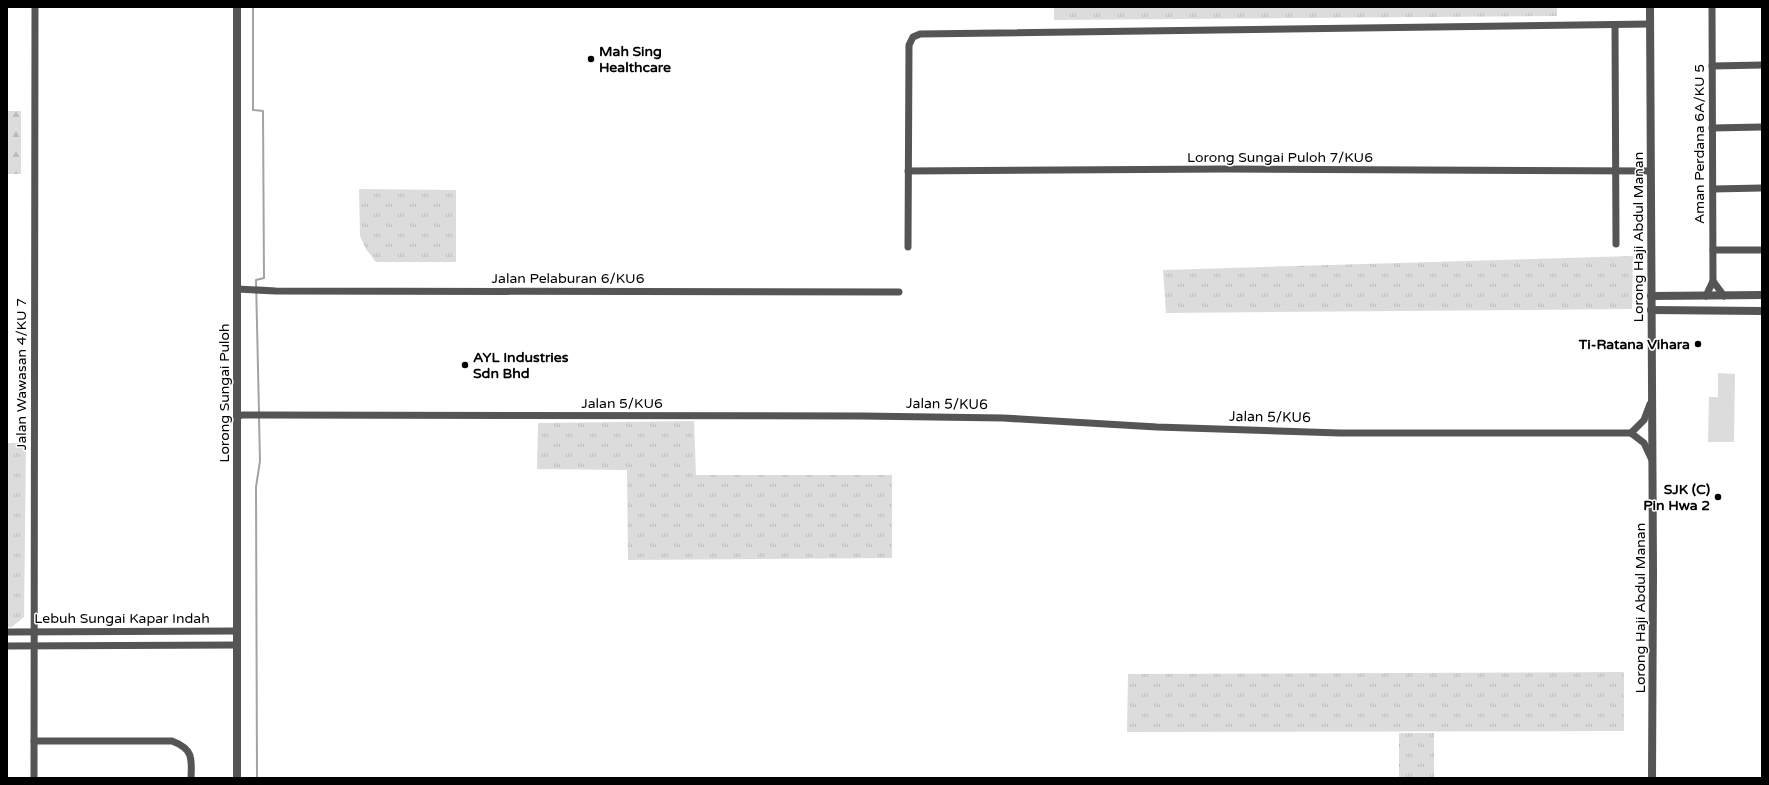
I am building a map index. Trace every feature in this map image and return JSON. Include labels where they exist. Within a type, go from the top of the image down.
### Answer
[{"type":"street","name":"Jalan Wawasan 4/KU 7","points":[[34,778],[36,523],[34,466],[35,7]]},
{"type":"street","name":"Lorong Sungai Puloh","points":[[237,7],[237,289],[239,416],[237,631],[238,778]]},
{"type":"street","name":"Lorong Haji Abdul Manan","points":[[1650,7],[1652,296],[1652,778]]},
{"type":"street","name":"Aman Perdana 6A/KU 5","points":[[1706,296],[1713,281],[1712,7]]},
{"type":"street","points":[[908,247],[909,45],[913,37],[920,34],[1650,24]]},
{"type":"street","points":[[1615,25],[1616,244]]},
{"type":"street","points":[[1712,66],[1762,65]]},
{"type":"street","points":[[1712,128],[1762,127]]},
{"type":"street","name":"Lorong Sungai Puloh 7/KU6","points":[[908,171],[1225,169],[1651,171]]},
{"type":"street","points":[[1713,189],[1762,188]]},
{"type":"street","points":[[1713,250],[1762,250]]},
{"type":"street","points":[[1713,281],[1724,296]]},
{"type":"street","name":"Jalan Pelaburan 6/KU6","points":[[237,289],[899,292]]},
{"type":"street","points":[[1652,296],[1762,295]]},
{"type":"street","points":[[1652,310],[1762,311]]},
{"type":"street","points":[[1652,399],[1644,420],[1631,432],[1644,444],[1652,461]]},
{"type":"street","name":"Jalan 5/KU6","points":[[239,416],[862,416],[1003,418],[1157,427],[1340,433],[1631,432]]},
{"type":"street","name":"Lebuh Sungai Kapar Indah","points":[[7,632],[237,631]]},
{"type":"street","name":"Lebuh Sungai Kapar Indah","points":[[7,646],[237,645]]},
{"type":"street","points":[[34,741],[172,741],[184,746],[192,757],[191,778]]},
{"type":"green space","points":[[1054,7],[1557,7],[1557,16],[1054,20]]},
{"type":"green space","points":[[7,111],[21,111],[21,174],[7,174]]},
{"type":"green space","points":[[359,189],[456,190],[456,262],[376,262],[366,249],[360,236]]},
{"type":"green space","points":[[1633,256],[1632,309],[1166,313],[1163,270]]},
{"type":"green space","points":[[1718,373],[1735,374],[1734,442],[1708,442],[1709,397],[1718,397]]},
{"type":"green space","points":[[694,421],[696,475],[892,475],[892,558],[628,560],[627,470],[537,469],[538,423]]},
{"type":"green space","points":[[7,443],[26,443],[24,617],[12,627],[7,627]]},
{"type":"green space","points":[[1624,672],[1624,731],[1127,732],[1128,674]]},
{"type":"green space","points":[[1399,733],[1434,733],[1434,778],[1399,778]]},
{"type":"waterway","points":[[253,7],[253,110],[263,111],[264,278],[256,280],[259,413]]},
{"type":"waterway","points":[[257,778],[256,487],[260,461],[259,418]]},
{"type":"place","name":"Mah Sing Healthcare","points":[[591,59]]},
{"type":"place","name":"Ti-Ratana Vihara","points":[[1698,344]]},
{"type":"place","name":"AYL Industries Sdn Bhd","points":[[465,365]]},
{"type":"place","name":"SJK (C) Pin Hwa 2","points":[[1718,497]]}]
